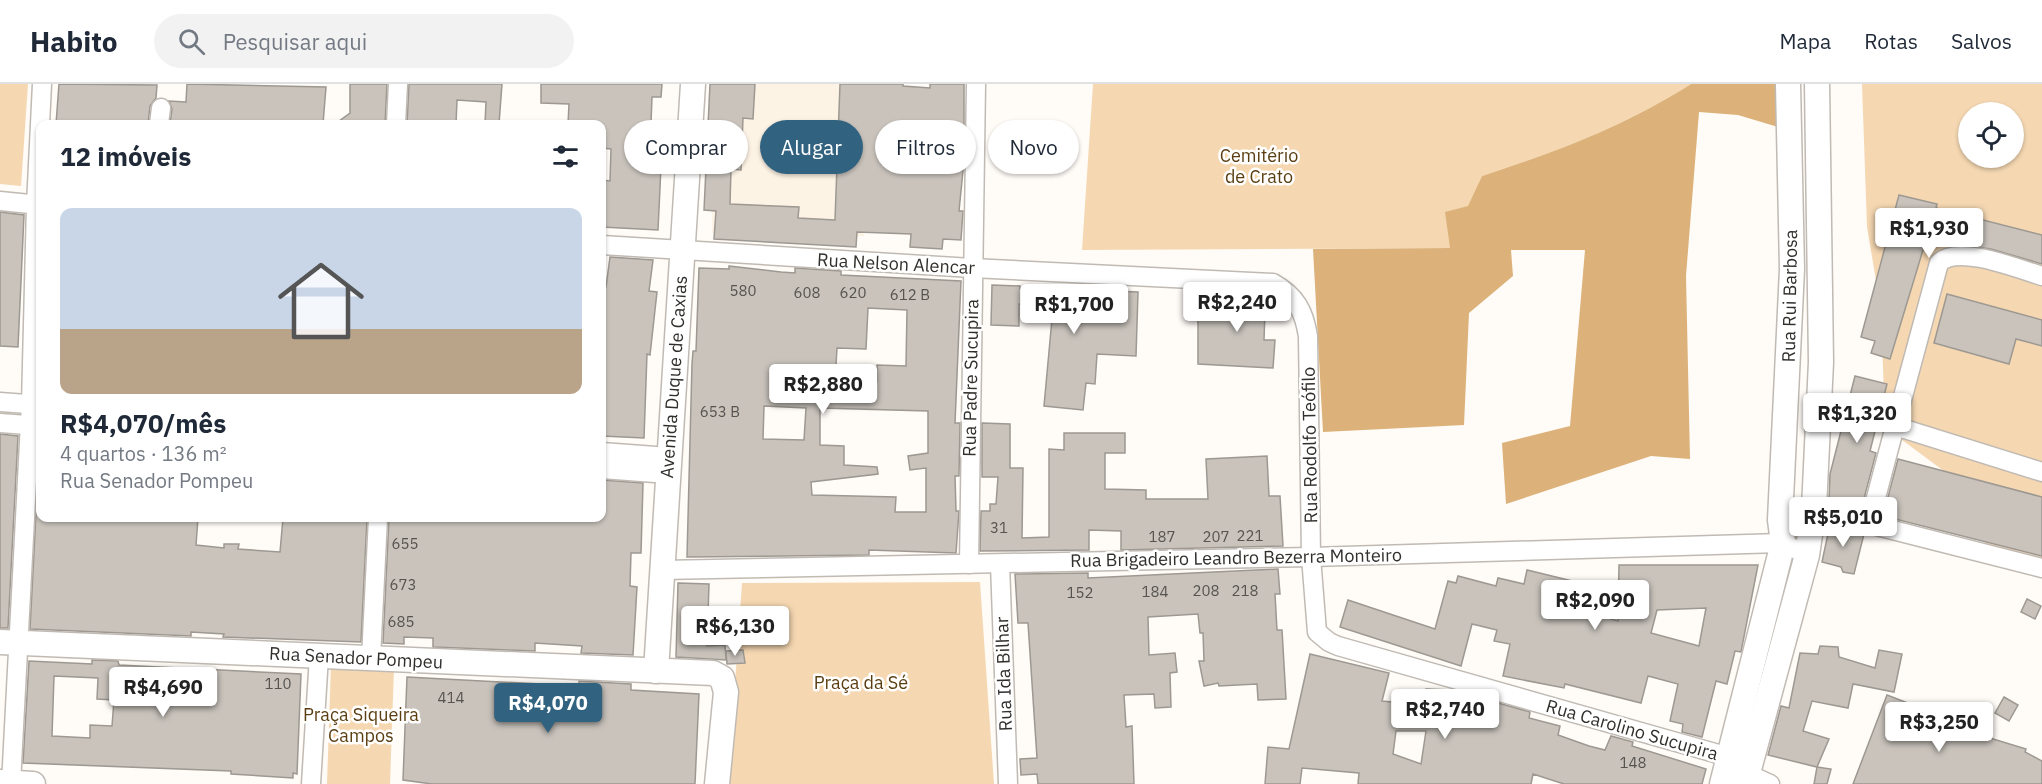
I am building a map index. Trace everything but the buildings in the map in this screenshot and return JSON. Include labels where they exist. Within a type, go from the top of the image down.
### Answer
[{"type":"main road","name":"Avenida Duque de Caxias","points":[[656,671],[693,84]]},
{"type":"main road","name":"Rua Rui Barbosa","points":[[1722,784],[1783,543],[1780,520],[1792,269],[1788,84]]},
{"type":"main road","name":"Rua Rui Barbosa","points":[[1746,779],[1807,555],[1814,507],[1820,426],[1821,254],[1816,84]]},
{"type":"main road","name":"Rua Senador Pompeu","points":[[9,643],[713,673],[722,678],[726,692],[717,784]]},
{"type":"street","points":[[41,120],[42,84]]},
{"type":"street","points":[[396,120],[398,84]]},
{"type":"street","name":"Rua Padre Sucupira","points":[[969,564],[976,84]]},
{"type":"street","points":[[0,201],[36,205]]},
{"type":"street","name":"Rua Nelson Alencar","points":[[606,245],[972,268],[1264,282],[1273,283],[1294,298]]},
{"type":"street","points":[[1869,524],[1935,273],[1943,259],[1962,254],[2042,276]]},
{"type":"street","name":"Rua Rodolfo Teófilo","points":[[1294,298],[1301,310],[1308,336],[1311,557],[1317,632]]},
{"type":"street","points":[[0,402],[36,404],[9,643],[14,783]]},
{"type":"street","points":[[0,423],[35,426]]},
{"type":"street","points":[[1895,426],[2042,472]]},
{"type":"street","points":[[606,453],[668,466]]},
{"type":"street","points":[[606,470],[668,466]]},
{"type":"street","points":[[1814,507],[1869,524],[2042,568]]},
{"type":"street","points":[[371,658],[378,522]]},
{"type":"street","name":"Rua Brigadeiro Leandro Bezerra Monteiro","points":[[662,570],[1311,557],[1783,543],[1807,555]]},
{"type":"street","name":"Rua Ida Bilhar","points":[[1000,564],[1008,784]]},
{"type":"street","name":"Rua Carolino Sucupira","points":[[1317,632],[1338,646],[1729,757],[1746,779],[1770,784]]},
{"type":"street","points":[[311,784],[319,656]]},
{"type":"shaded area","points":[[714,84],[866,84],[864,236],[712,233],[713,174],[748,174],[748,120],[714,120]]},
{"type":"shaded area","points":[[1691,84],[1775,84],[1778,127],[1738,115],[1699,112],[1686,276],[1690,459],[1651,456],[1506,504],[1502,443],[1570,426],[1585,250],[1511,250],[1513,276],[1469,313],[1464,425],[1323,432],[1313,249],[1450,248],[1445,212],[1468,206],[1482,176],[1590,137],[1640,113]]},
{"type":"green space","points":[[0,84],[28,84],[21,186],[0,184]]},
{"type":"green space","name":"Cemitério de Crato","points":[[1093,84],[1691,84],[1640,113],[1589,137],[1482,176],[1451,248],[1082,250]]},
{"type":"green space","points":[[1862,84],[2042,84],[2042,566],[1984,546],[1991,506],[1894,434],[1885,424],[1881,310],[1867,227]]},
{"type":"green space","name":"Praça da Sé","points":[[980,582],[994,784],[728,784],[742,583]]},
{"type":"green space","name":"Praça Siqueira Campos","points":[[331,665],[394,667],[390,784],[327,784]]}]
